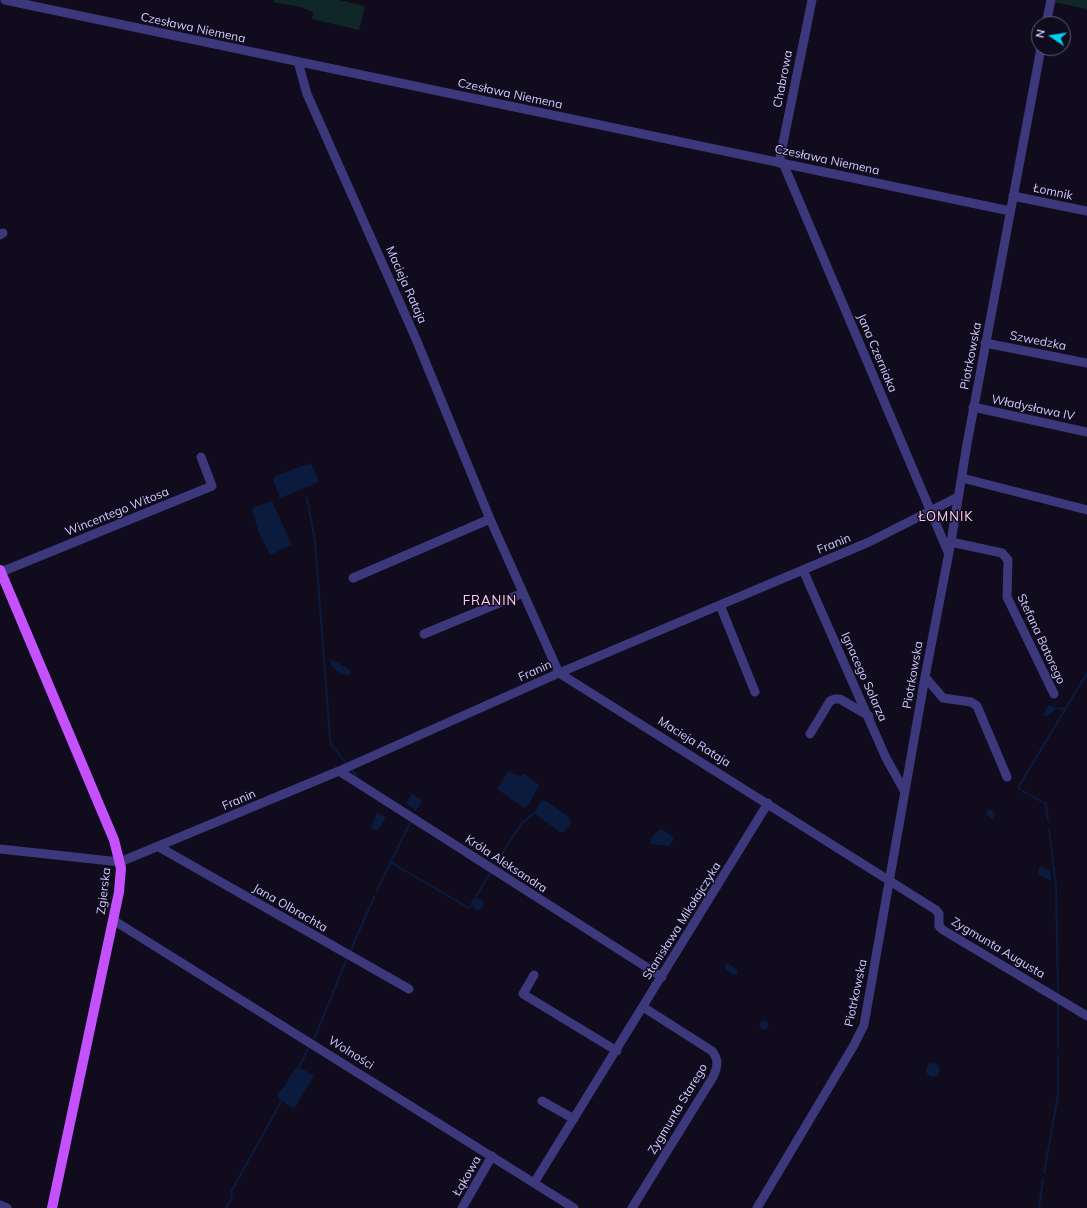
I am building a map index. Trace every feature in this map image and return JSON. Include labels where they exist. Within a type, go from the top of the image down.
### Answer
[{"type":"main road","name":"Zgierska","points":[[0,571],[114,840],[120,862],[120,881],[113,920],[52,1208]]},
{"type":"street","name":"Czesława Niemena","points":[[5,0],[1010,211]]},
{"type":"street","points":[[1048,16],[1051,0]]},
{"type":"street","name":"Chabrowa","points":[[781,163],[811,1]]},
{"type":"street","name":"Piotrkowska","points":[[756,1208],[786,1162],[862,1031],[925,677],[951,542],[973,407],[1039,56]]},
{"type":"street","name":"Macieja Rataja","points":[[298,62],[307,94],[416,339],[490,519],[559,673],[889,879]]},
{"type":"street","name":"Jana Czerniaka","points":[[781,163],[948,552]]},
{"type":"street","name":"Łomnik","points":[[1013,196],[1087,211]]},
{"type":"street","name":"Szwedzka","points":[[985,343],[1087,363]]},
{"type":"street","name":"Władysława IV","points":[[973,407],[1087,432]]},
{"type":"street","name":"Wincentego Witosa","points":[[0,571],[212,486],[201,457]]},
{"type":"street","points":[[962,478],[1087,510]]},
{"type":"street","name":"Franin","points":[[120,862],[339,771],[559,673],[869,542],[932,512],[958,497]]},
{"type":"street","points":[[353,578],[490,519]]},
{"type":"street","name":"Stefana Batorego","points":[[951,542],[1002,553],[1005,555],[1008,560],[1007,597],[1054,694]]},
{"type":"street","name":"Ignacego Solarza","points":[[803,570],[869,716],[886,758],[905,792]]},
{"type":"street","points":[[424,634],[523,593]]},
{"type":"street","points":[[720,605],[755,692]]},
{"type":"street","points":[[925,677],[943,698],[971,702],[977,706],[1007,777]]},
{"type":"street","points":[[810,734],[830,701],[835,699],[840,699],[869,716]]},
{"type":"street","name":"Króla Aleksandra","points":[[339,771],[662,977]]},
{"type":"street","name":"Stanisława Mikołajczyka","points":[[534,1183],[617,1051],[768,803]]},
{"type":"street","name":"Jana Olbrachta","points":[[159,847],[409,989]]},
{"type":"street","points":[[0,849],[120,862]]},
{"type":"street","name":"Zygmunta Augusta","points":[[889,879],[936,910],[939,914],[939,926],[943,930],[1087,1016]]},
{"type":"street","name":"Wolności","points":[[113,920],[574,1208]]},
{"type":"street","points":[[534,975],[523,994],[617,1051]]},
{"type":"street","name":"Zygmunta Starego","points":[[632,1208],[713,1077],[718,1066],[717,1057],[712,1051],[643,1007]]},
{"type":"street","points":[[542,1101],[574,1119]]},
{"type":"street","name":"Łąkowa","points":[[462,1208],[492,1156]]},
{"type":"street","points":[[0,1205],[7,1208]]},
{"type":"green space","points":[[274,0],[339,0],[365,6],[359,30],[312,19],[313,12],[301,7],[273,2]]},
{"type":"green space","points":[[1053,0],[1087,0],[1087,9],[1053,2]]},
{"type":"water","points":[[311,463],[319,482],[280,498],[273,480],[275,476]]},
{"type":"water","points":[[272,501],[292,545],[270,555],[259,533],[252,511],[254,507]]},
{"type":"water","points":[[331,659],[350,670],[350,675],[342,674],[335,669],[331,665]]},
{"type":"water","points":[[1049,705],[1057,708],[1047,717],[1043,714]]},
{"type":"water","points":[[508,771],[521,776],[524,774],[539,785],[530,803],[524,808],[497,789]]},
{"type":"water","points":[[412,794],[422,800],[416,811],[406,803]]},
{"type":"water","points":[[544,800],[569,817],[571,823],[564,832],[560,832],[534,813],[541,801]]},
{"type":"water","points":[[988,810],[993,810],[993,814],[996,815],[992,820],[986,814]]},
{"type":"water","points":[[377,812],[386,818],[377,831],[371,828]]},
{"type":"water","points":[[662,829],[673,837],[673,841],[669,846],[651,844],[651,839],[657,831]]},
{"type":"water","points":[[1042,866],[1050,871],[1050,880],[1038,874],[1039,867]]},
{"type":"water","points":[[476,899],[480,899],[482,900],[482,908],[476,909],[473,906],[473,902]]},
{"type":"water","points":[[729,964],[738,970],[736,975],[733,975],[725,969],[725,965]]},
{"type":"water","points":[[764,1020],[769,1025],[764,1030],[759,1025]]},
{"type":"water","points":[[930,1063],[936,1063],[940,1067],[940,1073],[936,1077],[930,1077],[926,1073],[926,1067]]},
{"type":"water","points":[[299,1067],[314,1076],[294,1109],[279,1099],[277,1094],[283,1088],[292,1073]]},
{"type":"waterway","points":[[307,498],[315,541],[330,738],[331,744],[346,763]]},
{"type":"waterway","points":[[1048,821],[1046,804],[1019,789],[1019,786],[1087,673]]},
{"type":"waterway","points":[[1057,708],[1065,709]]},
{"type":"waterway","points":[[352,770],[357,776]]},
{"type":"waterway","points":[[494,866],[521,824],[534,813]]},
{"type":"waterway","points":[[377,890],[410,823]]},
{"type":"waterway","points":[[1049,830],[1056,886],[1058,994]]},
{"type":"waterway","points":[[390,862],[469,908],[490,873]]},
{"type":"waterway","points":[[350,952],[374,897]]},
{"type":"waterway","points":[[314,1039],[346,961]]},
{"type":"waterway","points":[[1058,1004],[1058,1048]]},
{"type":"waterway","points":[[298,1069],[308,1049]]},
{"type":"waterway","points":[[1044,1173],[1058,1095],[1058,1058]]},
{"type":"waterway","points":[[226,1208],[232,1198],[231,1192],[282,1100]]},
{"type":"waterway","points":[[1039,1208],[1043,1179]]},
{"type":"district","name":"ŁOMNIK","points":[[946,517]]},
{"type":"district","name":"FRANIN","points":[[490,601]]}]
